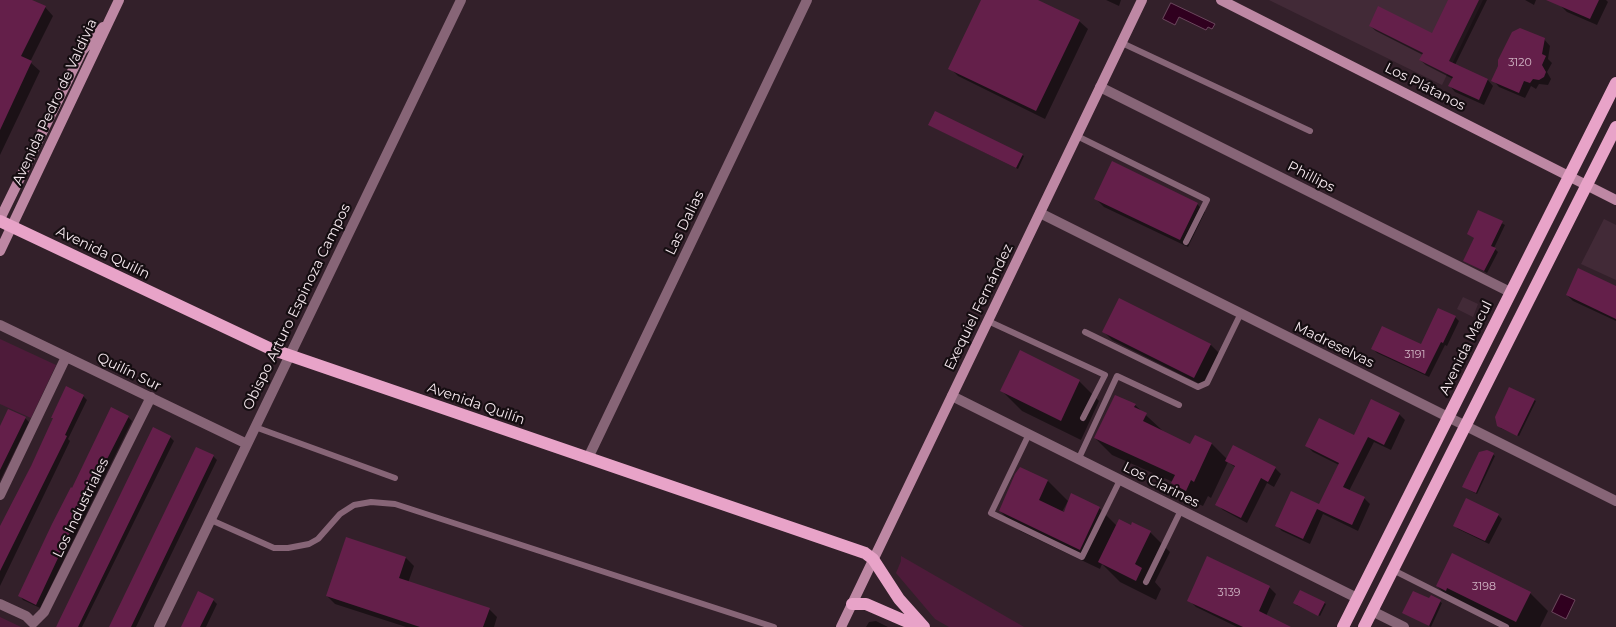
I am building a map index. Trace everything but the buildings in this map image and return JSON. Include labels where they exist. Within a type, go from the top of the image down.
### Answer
[{"type":"main road","name":"Avenida Macul","points":[[1343,627],[1616,83]]},
{"type":"main road","points":[[1364,627],[1616,127]]},
{"type":"main road","name":"Avenida Quilín","points":[[4,222],[256,342],[290,356],[848,547],[865,553],[873,559]]},
{"type":"main road","points":[[873,559],[899,599],[924,627]]},
{"type":"main road","points":[[852,604],[866,604],[918,627]]},
{"type":"street","name":"Avenida Pedro de Valdivia","points":[[0,251],[4,222],[119,0]]},
{"type":"street","name":"Obispo Arturo Espinoza Campos","points":[[159,627],[461,0]]},
{"type":"street","name":"Las Dalias","points":[[588,458],[807,0]]},
{"type":"street","name":"Exequiel Fernández","points":[[841,627],[1142,0]]},
{"type":"street","name":"Los Plátanos","points":[[1221,0],[1616,200]]},
{"type":"street","name":"Phillips","points":[[1100,87],[1510,292]]},
{"type":"street","name":"Madreselvas","points":[[1040,213],[1616,501]]},
{"type":"street","name":"Quilín Sur","points":[[0,325],[247,444]]},
{"type":"street","points":[[0,495],[66,357]]},
{"type":"street","name":"Los Clarines","points":[[952,396],[1357,598]]},
{"type":"street","name":"Los Industriales","points":[[33,625],[44,612],[151,398]]},
{"type":"street","points":[[0,604],[26,616],[33,625]]},
{"type":"street","points":[[1372,611],[1404,627]]},
{"type":"lane","points":[[1122,43],[1310,131]]},
{"type":"lane","points":[[1077,136],[1207,200],[1186,242]]},
{"type":"lane","points":[[1085,332],[1198,387],[1207,383],[1241,313]]},
{"type":"lane","points":[[988,321],[1105,375],[1083,418]]},
{"type":"lane","points":[[1079,458],[1117,376],[1179,405]]},
{"type":"lane","points":[[255,427],[396,478]]},
{"type":"lane","points":[[1028,434],[991,513],[1082,557],[1120,480]]},
{"type":"lane","points":[[211,520],[274,548],[288,548],[309,544],[318,539],[340,514],[354,505],[371,502],[395,504],[774,627]]},
{"type":"lane","points":[[1146,582],[1181,510]]},
{"type":"lane","points":[[1393,570],[1506,627]]},
{"type":"shaded area","points":[[1269,0],[1483,0],[1442,85]]},
{"type":"shaded area","points":[[1171,3],[1215,24],[1212,29],[1208,27],[1206,30],[1179,17],[1175,25],[1163,19]]},
{"type":"shaded area","points":[[1604,219],[1616,225],[1616,280],[1581,264]]},
{"type":"shaded area","points":[[1463,297],[1478,304],[1473,317],[1457,309]]},
{"type":"shaded area","points":[[0,339],[56,365],[31,418],[0,404]]},
{"type":"shaded area","points":[[901,556],[1024,627],[949,627],[935,619],[896,573]]},
{"type":"shaded area","points":[[1561,594],[1575,600],[1566,619],[1552,612]]},
{"type":"shaded area","points":[[0,617],[21,627],[0,627]]}]
